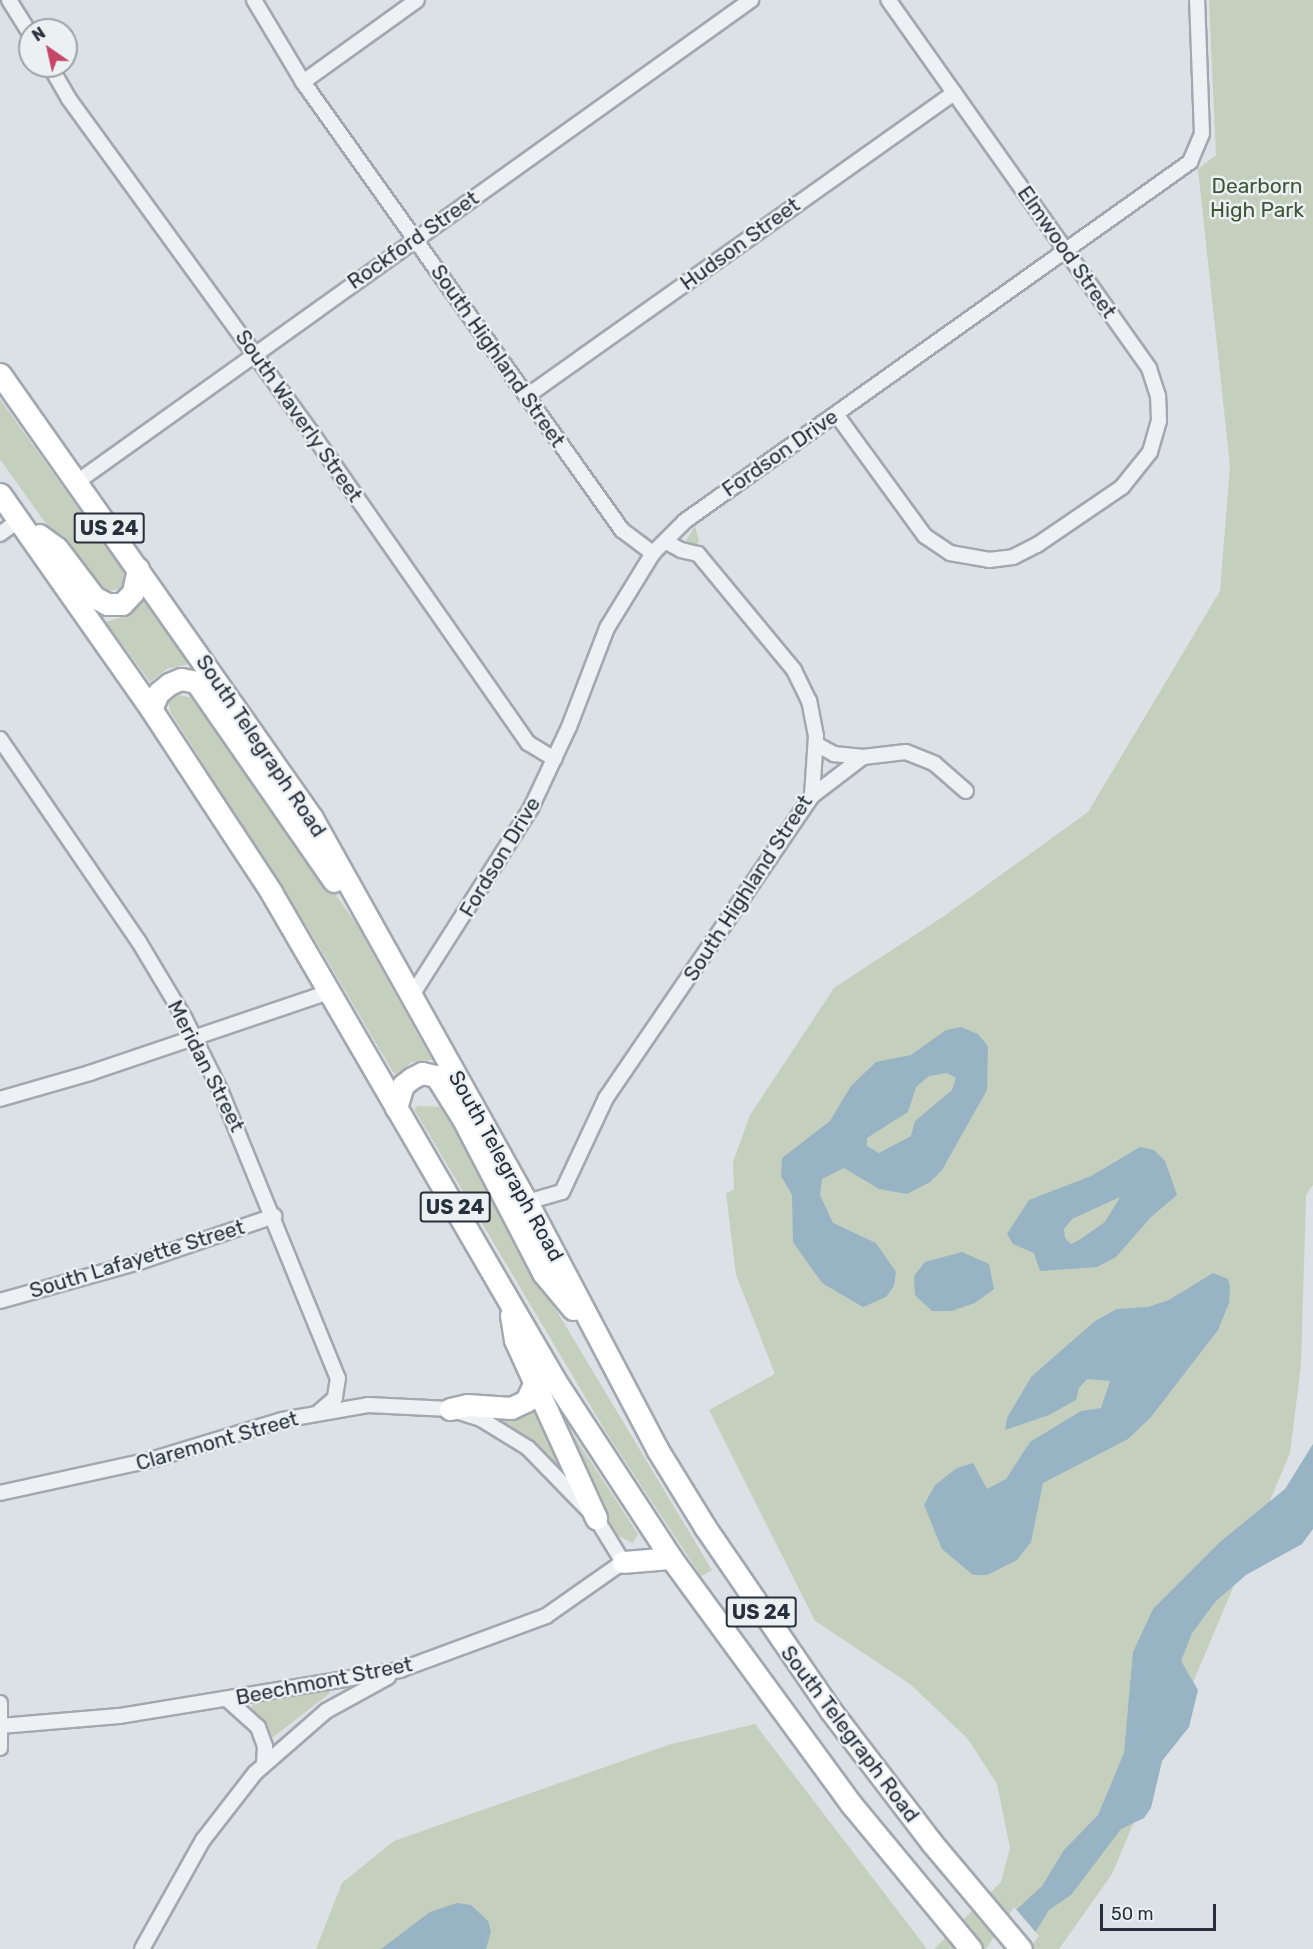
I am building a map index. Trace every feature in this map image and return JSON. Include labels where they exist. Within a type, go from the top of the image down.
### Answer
[{"type":"main road","name":"South Telegraph Road","points":[[0,374],[306,809],[527,1202],[657,1449],[776,1635],[990,1914],[1021,1949]]},
{"type":"main road","name":"South Telegraph Road","points":[[0,494],[151,709],[271,892],[556,1382],[671,1558],[851,1804],[969,1947]]},
{"type":"main road","points":[[19,520],[57,548],[94,597],[107,604],[122,604],[133,592],[138,569]]},
{"type":"main road","points":[[151,709],[158,693],[169,684],[181,679],[196,682],[336,883],[368,916]]},
{"type":"main road","points":[[396,1108],[403,1085],[423,1073],[436,1076],[463,1119],[543,1273],[597,1336]]},
{"type":"main road","points":[[507,1297],[515,1340],[596,1518]]},
{"type":"main road","points":[[450,1409],[467,1405],[512,1408],[526,1401],[534,1384]]},
{"type":"main road","points":[[623,1562],[671,1558]]},
{"type":"street","points":[[9,0],[20,18]]},
{"type":"street","name":"South Highland Street","points":[[254,0],[303,82],[621,530],[653,553]]},
{"type":"street","points":[[303,82],[417,0]]},
{"type":"street","name":"Rockford Street","points":[[77,482],[254,353],[751,0]]},
{"type":"street","name":"Elmwood Street","points":[[836,414],[914,523],[950,553],[976,560],[1013,557],[1037,546],[1093,507],[1142,466],[1156,437],[1159,409],[1149,368],[1067,249],[888,0]]},
{"type":"street","name":"Fordson Drive","points":[[412,995],[504,855],[555,759],[607,627],[653,553],[685,521],[1067,249],[1196,154],[1202,134],[1197,0]]},
{"type":"street","name":"South Waverly Street","points":[[57,78],[69,99],[254,353],[528,743],[555,759]]},
{"type":"street","name":"Hudson Street","points":[[527,396],[954,93]]},
{"type":"street","points":[[0,534],[19,520]]},
{"type":"street","name":"South Highland Street","points":[[527,1202],[562,1192],[606,1098],[812,796],[816,744],[809,701],[794,670],[698,554],[681,550],[665,541]]},
{"type":"street","name":"Meridan Street","points":[[0,739],[84,858],[195,1038],[273,1216],[338,1378],[336,1398],[314,1414]]},
{"type":"street","points":[[816,744],[834,754],[863,757],[906,752],[935,764],[966,791]]},
{"type":"street","points":[[812,796],[863,757]]},
{"type":"street","points":[[0,1099],[195,1038],[329,992]]},
{"type":"street","name":"South Lafayette Street","points":[[0,1301],[139,1262],[273,1216]]},
{"type":"street","name":"Claremont Street","points":[[0,1492],[154,1459],[244,1429],[314,1414],[368,1405],[450,1409],[481,1419],[528,1448],[596,1518],[623,1562]]},
{"type":"street","name":"Beechmont Street","points":[[1,1726],[119,1716],[229,1701],[400,1671],[546,1616],[623,1562]]},
{"type":"street","points":[[142,1949],[203,1840],[264,1764],[326,1711],[400,1671]]},
{"type":"street","points":[[229,1701],[242,1709],[258,1727],[265,1746],[264,1764]]},
{"type":"street","points":[[0,1703],[0,1748]]},
{"type":"green space","name":"Dearborn High Park","points":[[1209,0],[1313,0],[1313,1185],[1306,1195],[1301,1365],[1290,1453],[1112,1874],[1059,1949],[934,1949],[1001,1882],[1010,1848],[997,1784],[968,1739],[910,1684],[815,1621],[709,1410],[775,1374],[736,1275],[726,1193],[734,1190],[733,1162],[750,1115],[834,988],[944,916],[1088,812],[1220,591],[1230,466],[1198,169],[1216,155]]},
{"type":"green space","points":[[0,399],[123,571],[125,581],[121,589],[107,591],[84,577],[0,459]]},
{"type":"green space","points":[[695,526],[699,542],[694,547],[686,541]]},
{"type":"green space","points":[[144,601],[189,664],[167,669],[150,682],[106,622],[127,615]]},
{"type":"green space","points":[[173,694],[198,699],[355,922],[432,1060],[412,1062],[396,1074],[393,1072],[311,933],[171,713],[168,702]]},
{"type":"green space","points":[[418,1106],[445,1107],[541,1285],[712,1570],[701,1576],[609,1437],[414,1109]]},
{"type":"green space","points":[[533,1405],[567,1476],[500,1423],[502,1416]]},
{"type":"green space","points":[[561,1416],[638,1534],[633,1543],[610,1532]]},
{"type":"green space","points":[[327,1687],[330,1693],[272,1738],[250,1710],[253,1704]]},
{"type":"green space","points":[[755,1724],[927,1949],[316,1949],[342,1883],[394,1841],[668,1745]]},
{"type":"water","points":[[961,1027],[978,1034],[988,1046],[987,1090],[942,1170],[930,1182],[907,1194],[879,1189],[844,1168],[822,1179],[820,1195],[833,1223],[876,1243],[896,1272],[894,1286],[886,1297],[863,1307],[822,1283],[793,1242],[792,1195],[781,1176],[782,1158],[830,1121],[851,1086],[876,1062],[911,1055],[946,1030]],"holes":[[[947,1073],[956,1078],[952,1090],[915,1121],[911,1136],[879,1153],[867,1146],[867,1138],[908,1112],[916,1087],[929,1076]]]},
{"type":"water","points":[[1140,1147],[1154,1150],[1165,1161],[1177,1195],[1151,1217],[1116,1257],[1097,1267],[1040,1271],[1034,1253],[1013,1244],[1007,1234],[1029,1200],[1091,1176]],"holes":[[[1120,1197],[1105,1222],[1071,1244],[1065,1238],[1064,1229],[1072,1219]]]},
{"type":"water","points":[[962,1252],[989,1264],[994,1289],[975,1303],[951,1311],[932,1311],[915,1295],[914,1276],[925,1262]]},
{"type":"water","points":[[1213,1273],[1228,1279],[1230,1287],[1229,1303],[1218,1330],[1151,1417],[1128,1439],[1043,1483],[1031,1542],[1017,1560],[987,1575],[973,1575],[942,1549],[924,1505],[935,1485],[957,1468],[973,1463],[987,1489],[1006,1479],[1030,1442],[1081,1411],[1101,1408],[1110,1381],[1087,1379],[1079,1388],[1076,1400],[1049,1415],[1005,1430],[1007,1418],[1031,1377],[1095,1321],[1117,1309],[1148,1307],[1169,1300]]},
{"type":"water","points":[[1313,1444],[1313,1529],[1302,1544],[1246,1575],[1216,1601],[1192,1633],[1181,1661],[1198,1690],[1189,1727],[1162,1761],[1151,1808],[1144,1818],[1121,1829],[1071,1895],[1049,1910],[1025,1949],[989,1949],[1017,1909],[1042,1886],[1064,1850],[1098,1815],[1124,1753],[1133,1652],[1153,1609],[1220,1542],[1285,1489]]},
{"type":"water","points":[[457,1903],[471,1905],[488,1921],[491,1931],[486,1949],[381,1949],[430,1912]]},
{"type":"pier","points":[[1014,1907],[1039,1936],[1029,1949],[986,1949]]}]
